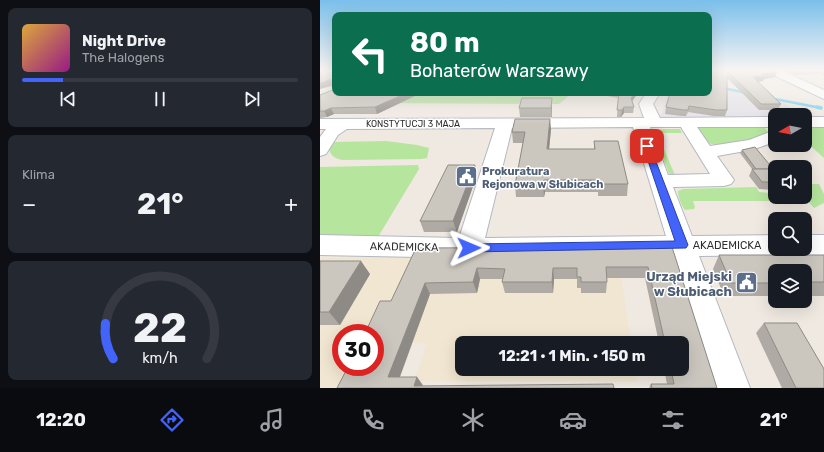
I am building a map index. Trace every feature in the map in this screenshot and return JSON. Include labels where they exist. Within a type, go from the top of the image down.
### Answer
[{"type":"street","points":[[809,88],[824,95]]},
{"type":"street","points":[[651,96],[646,104],[647,123],[659,181],[731,388]]},
{"type":"street","points":[[812,122],[824,122]]},
{"type":"street","points":[[469,248],[505,123]]},
{"type":"street","points":[[659,181],[724,180],[686,123]]},
{"type":"street","name":"KONSTYTUCJI 3 MAJA","points":[[320,124],[686,123],[768,128]]},
{"type":"street","points":[[320,150],[332,132],[343,124]]},
{"type":"street","points":[[706,152],[768,140]]},
{"type":"street","name":"AKADEMICKA","points":[[320,245],[469,248],[768,245]]},
{"type":"street","points":[[812,245],[824,245]]},
{"type":"shaded area","points":[[712,88],[715,88],[782,101],[791,108],[768,108],[768,117],[660,117],[668,96],[712,96]]},
{"type":"shaded area","points":[[618,254],[630,336],[455,336],[455,376],[636,376],[637,382],[414,381],[427,343],[384,342],[384,324],[332,324],[332,376],[353,376],[347,388],[320,388],[320,258]]},
{"type":"green space","points":[[402,96],[568,96],[559,104],[387,103]]},
{"type":"green space","points":[[695,128],[765,128],[768,132],[767,135],[754,139],[717,145],[710,144],[701,137]]},
{"type":"green space","points":[[812,128],[824,128],[824,158],[812,147]]},
{"type":"green space","points":[[657,129],[680,129],[682,133],[657,133],[675,175],[669,173],[653,133]]},
{"type":"green space","points":[[386,141],[429,148],[427,158],[342,160],[333,156],[330,153],[329,148],[334,142]]},
{"type":"green space","points":[[418,165],[419,169],[378,237],[320,238],[320,167]]},
{"type":"green space","points":[[812,184],[819,184],[824,194],[824,203],[814,208],[811,204],[812,204]]},
{"type":"green space","points":[[756,187],[759,192],[768,193],[768,201],[693,201],[695,207],[694,209],[685,210],[678,193],[678,191],[683,189]]},
{"type":"building","points":[[712,88],[727,88],[727,110],[689,106],[688,110],[683,110],[666,107],[669,96],[712,96]]},
{"type":"building","points":[[745,88],[765,88],[781,104],[761,104]]},
{"type":"building","points":[[332,90],[332,96],[400,96],[375,107],[331,108],[320,111],[320,95]]},
{"type":"building","points":[[619,96],[633,96],[631,98],[634,107],[624,107],[622,110],[617,110]]},
{"type":"building","points":[[522,98],[552,98],[551,108],[519,108]]},
{"type":"building","points":[[515,119],[550,119],[547,149],[595,149],[594,141],[618,141],[628,184],[599,184],[599,180],[544,180],[543,184],[515,185],[525,132],[512,132]]},
{"type":"building","points":[[755,147],[768,163],[768,169],[756,169],[742,150]]},
{"type":"building","points":[[448,165],[475,165],[453,221],[420,221]]},
{"type":"building","points":[[752,169],[768,169],[768,182],[762,182]]},
{"type":"building","points":[[672,247],[717,388],[652,388],[651,384],[674,384],[672,376],[689,376],[689,336],[663,336],[648,267],[606,267],[607,282],[581,282],[581,277],[577,277],[577,268],[553,268],[552,282],[502,282],[505,269],[477,268],[473,282],[425,283],[388,377],[417,377],[414,386],[613,384],[614,388],[337,388],[343,376],[384,376],[384,324],[369,324],[380,301],[391,301],[416,248]]},
{"type":"building","points":[[719,255],[824,255],[824,282],[812,282],[812,264],[768,264],[768,283],[731,283]]},
{"type":"building","points":[[320,261],[361,261],[329,312],[320,312]]},
{"type":"building","points":[[764,323],[797,323],[824,369],[824,388],[796,388]]},
{"type":"waterway","points":[[724,88],[747,93]]},
{"type":"waterway","points":[[770,98],[821,108],[817,107]]},
{"type":"place","name":"Prokuratura Rejonowa w Słubicach","points":[[466,177]]},
{"type":"place","name":"Urząd Miejski w Słubicach","points":[[747,283]]},
{"type":"route","points":[[469,248],[682,245],[647,146]]}]
